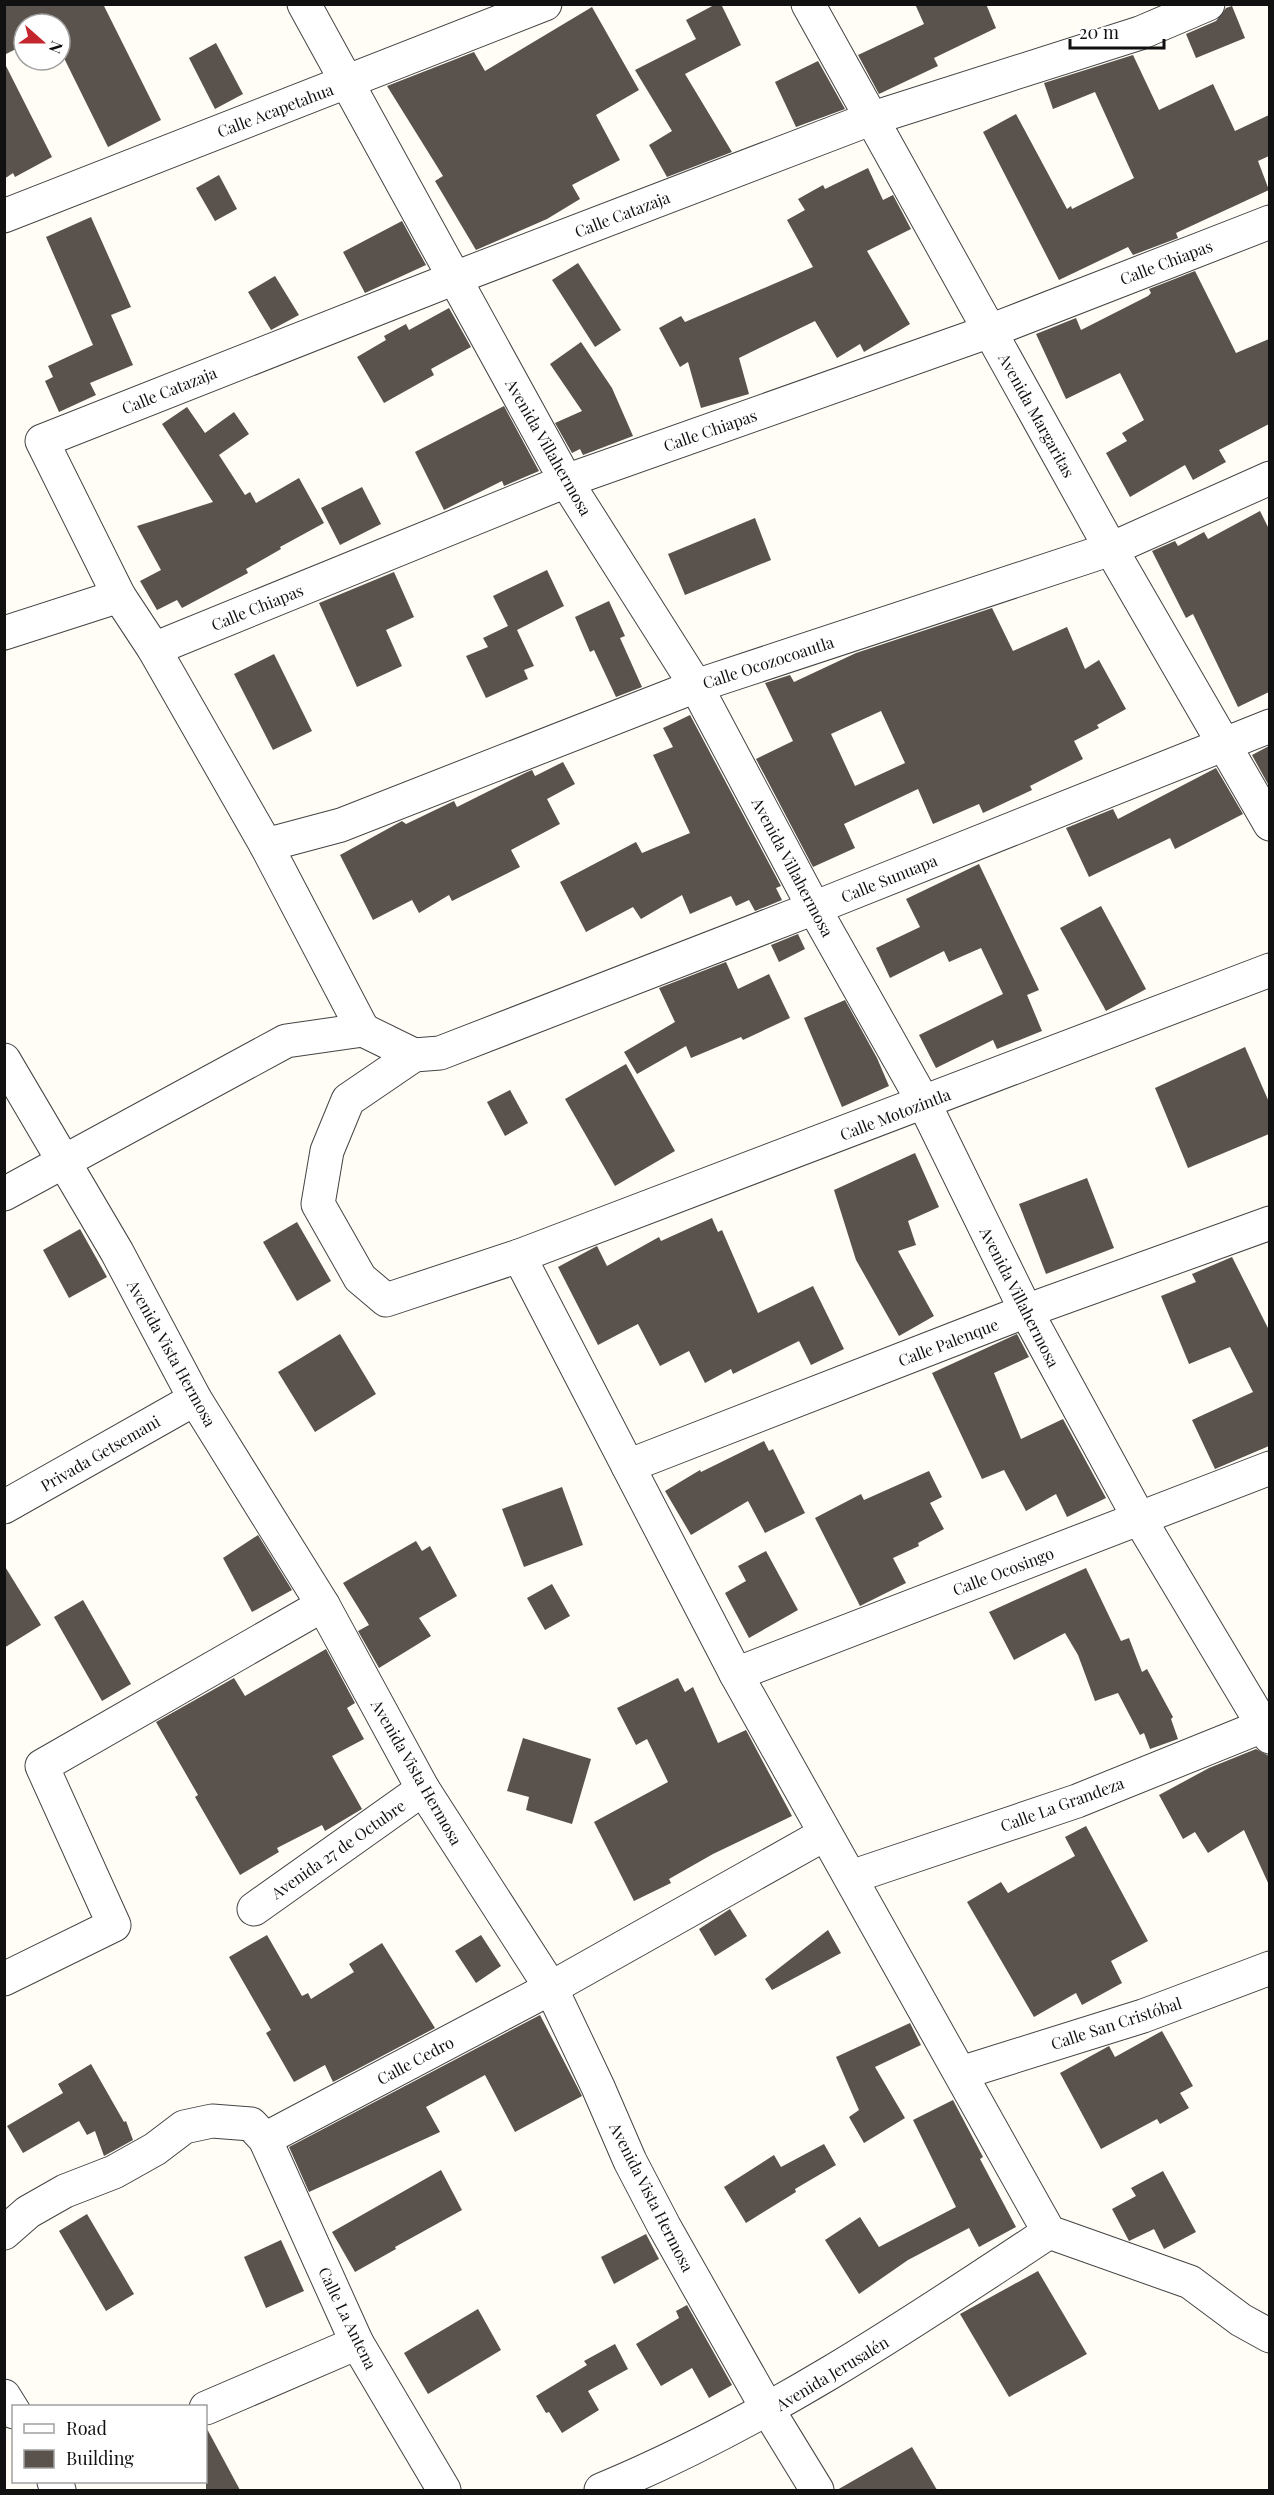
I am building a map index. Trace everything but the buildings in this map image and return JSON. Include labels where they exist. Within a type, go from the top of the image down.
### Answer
[{"type":"street","name":"Avenida Villahermosa","points":[[304,4],[566,481],[696,686],[814,908],[924,1103],[1026,1311],[1138,1518],[1267,1728]]},
{"type":"street","name":"Calle Acapetahua","points":[[4,216],[545,4]]},
{"type":"street","name":"Avenida Margaritas","points":[[808,4],[1111,549],[1269,824]]},
{"type":"street","name":"Calle Catazaja","points":[[119,596],[42,441],[454,278],[870,119],[1140,33],[1208,4]]},
{"type":"street","name":"Calle Chiapas","points":[[154,649],[566,481],[990,331],[1269,222]]},
{"type":"street","name":"Calle Ocozocoautla","points":[[266,845],[341,825],[696,686],[1111,549],[1269,478]]},
{"type":"street","points":[[4,633],[119,596],[154,649],[266,845],[363,1030]]},
{"type":"street","name":"Calle Sunuapa","points":[[427,1054],[814,908],[1269,726]]},
{"type":"street","name":"Calle Motozintla","points":[[427,1054],[348,1100],[327,1150],[318,1204],[360,1278],[386,1300],[519,1256],[1269,970]]},
{"type":"street","points":[[4,1194],[286,1041],[363,1030],[427,1054]]},
{"type":"street","name":"Avenida Vista Hermosa","points":[[4,1060],[65,1161],[195,1399],[323,1605],[423,1789],[551,1988],[630,2161],[768,2410],[817,2490]]},
{"type":"street","name":"Calle Palenque","points":[[628,1467],[1026,1311],[1269,1223]]},
{"type":"street","points":[[519,1256],[736,1674],[1049,2232],[1190,2282],[1241,2320],[1269,2336]]},
{"type":"street","name":"Privada Getsemani","points":[[4,1507],[195,1399]]},
{"type":"street","name":"Calle Ocosingo","points":[[736,1674],[1269,1468]]},
{"type":"street","points":[[4,1979],[114,1925],[42,1766],[323,1605]]},
{"type":"street","name":"Calle La Grandeza","points":[[851,1877],[1077,1801],[1267,1728]]},
{"type":"street","name":"Avenida 27 de Octubre","points":[[254,1909],[423,1789]]},
{"type":"street","name":"Calle Cedro","points":[[265,2139],[551,1988],[825,1834]]},
{"type":"street","name":"Calle San Cristóbal","points":[[961,2073],[1143,2016],[1269,1968]]},
{"type":"street","points":[[4,2233],[28,2212],[65,2191],[114,2172],[155,2148],[184,2127],[212,2121],[251,2124],[265,2139]]},
{"type":"street","name":"Calle La Antena","points":[[265,2139],[357,2343],[444,2490]]},
{"type":"street","name":"Avenida Jerusalén","points":[[601,2490],[679,2457],[768,2410],[898,2332],[1049,2232]]},
{"type":"street","points":[[207,2408],[357,2343]]},
{"type":"street","points":[[4,2396],[12,2409]]}]
